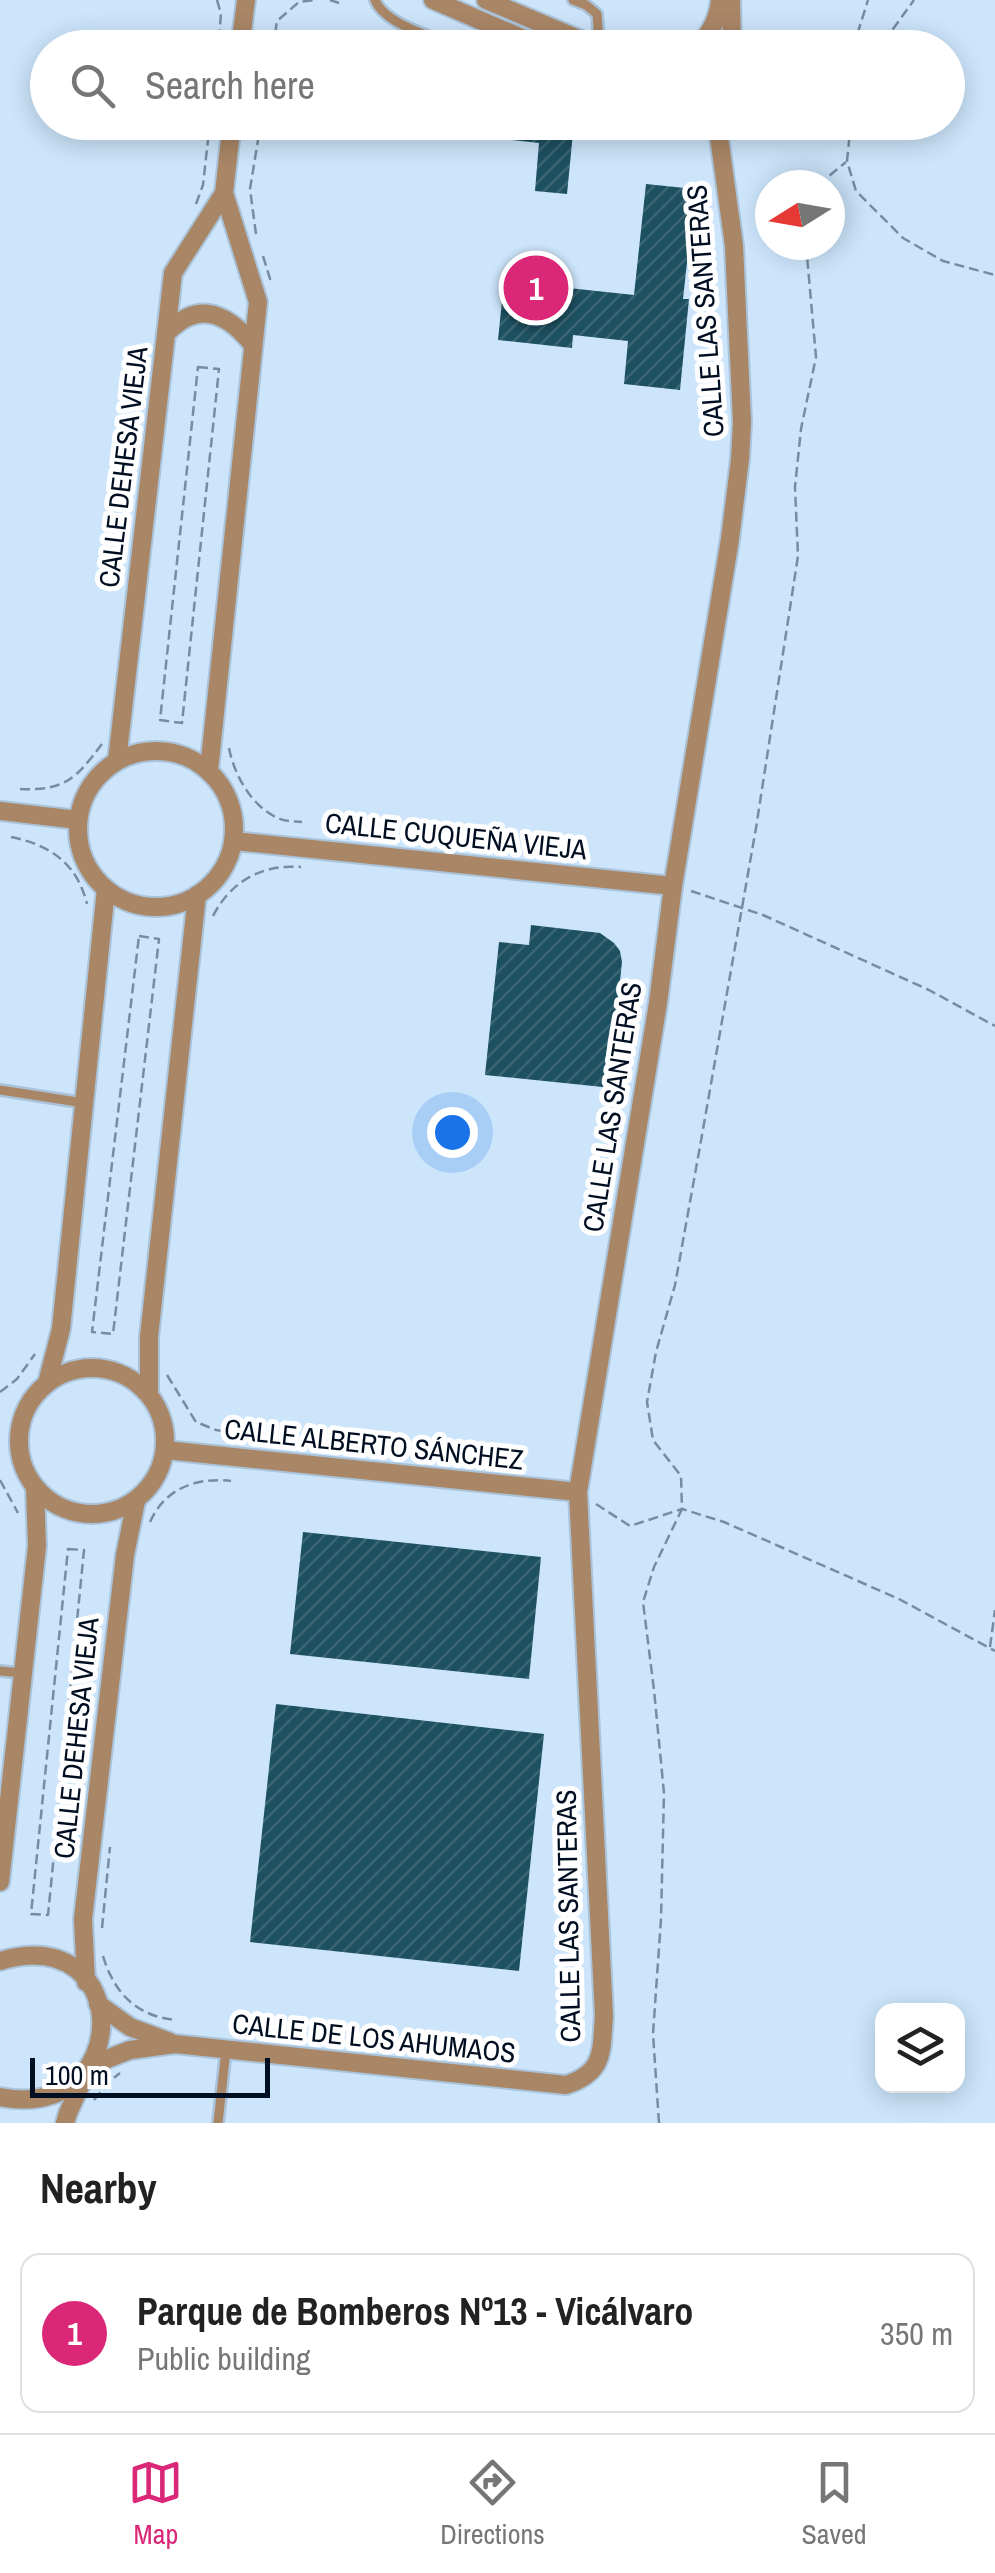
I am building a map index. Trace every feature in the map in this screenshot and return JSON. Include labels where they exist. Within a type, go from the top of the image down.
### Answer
[{"type":"street","points":[[242,30],[246,0]]},
{"type":"street","points":[[433,0],[503,30]]},
{"type":"street","points":[[486,0],[557,30]]},
{"type":"street","points":[[712,30],[720,0]]},
{"type":"street","points":[[732,0],[732,30]]},
{"type":"street","name":"CALLE DEHESA VIEJA","points":[[209,770],[258,302],[224,193],[230,140]]},
{"type":"street","name":"CALLE LAS SANTERAS","points":[[566,2085],[584,2079],[595,2069],[604,2016],[578,1492],[658,1003],[672,886],[740,459],[742,422],[734,246],[719,140]]},
{"type":"street","name":"CALLE DEHESA VIEJA","points":[[117,760],[173,273],[224,193]]},
{"type":"street","points":[[167,332],[191,315],[219,315],[239,327],[253,345]]},
{"type":"street","points":[[164,750],[188,757],[209,770],[224,791],[233,815],[234,841],[227,862],[214,881],[197,896],[175,905],[150,907],[127,902],[106,889],[89,870],[80,846],[78,820],[85,796],[98,776],[117,760],[140,752],[164,750]]},
{"type":"street","points":[[0,812],[78,820]]},
{"type":"street","name":"CALLE CUQUEÑA VIEJA","points":[[234,841],[672,886]]},
{"type":"street","points":[[47,1383],[62,1328],[106,889]]},
{"type":"street","points":[[148,1394],[149,1338],[197,896]]},
{"type":"street","points":[[100,1368],[132,1379],[148,1394],[159,1410],[166,1450],[150,1487],[136,1501],[116,1511],[94,1515],[72,1512],[52,1503],[35,1488],[10,1432],[47,1383],[66,1372],[100,1368]]},
{"type":"street","name":"CALLE ALBERTO SÁNCHEZ","points":[[166,1450],[578,1492]]},
{"type":"street","points":[[0,1882],[4,1803],[37,1546],[35,1488]]},
{"type":"street","name":"CALLE DEHESA VIEJA","points":[[86,1982],[83,1919],[124,1554],[136,1501]]},
{"type":"street","points":[[0,1961],[24,1955],[47,1957],[68,1966],[86,1982],[98,2004],[103,2024],[101,2044],[66,2123]]},
{"type":"street","name":"CALLE DE LOS AHUMAOS","points":[[98,2004],[130,2027],[176,2044],[566,2085]]},
{"type":"street","name":"CALLE DE LOS AHUMAOS","points":[[0,2097],[18,2102],[54,2098],[70,2090],[89,2071],[130,2050],[176,2044]]},
{"type":"lane","points":[[375,0],[388,18],[416,30]]},
{"type":"lane","points":[[573,0],[597,14],[598,30]]},
{"type":"lane","points":[[0,1090],[84,1102]]},
{"type":"lane","points":[[0,1671],[23,1674]]},
{"type":"lane","points":[[218,2123],[226,2050]]},
{"type":"path","points":[[217,0],[222,14],[220,30]]},
{"type":"path","points":[[276,30],[277,21],[299,2],[314,0]]},
{"type":"path","points":[[330,0],[340,3]]},
{"type":"path","points":[[859,30],[868,0]]},
{"type":"path","points":[[892,30],[914,0]]},
{"type":"path","points":[[257,239],[250,189],[258,140]]},
{"type":"path","points":[[849,140],[847,161],[856,191],[903,238],[942,260],[995,275]]},
{"type":"path","points":[[836,170],[847,161]]},
{"type":"path","points":[[260,249],[272,291]]},
{"type":"path","points":[[659,2123],[653,2034],[664,1793],[643,1602],[654,1566],[682,1509],[682,1476],[653,1440],[647,1402],[675,1285],[798,556],[795,487],[801,429],[816,358],[807,260]]},
{"type":"path","points":[[198,367],[219,369],[182,723],[160,720],[198,367]]},
{"type":"path","points":[[20,789],[60,786],[74,776],[103,742]]},
{"type":"path","points":[[229,742],[230,753],[249,794],[282,820],[302,822]]},
{"type":"path","points":[[11,837],[49,848],[72,872],[84,893],[88,913]]},
{"type":"path","points":[[213,917],[247,876],[281,865],[301,867]]},
{"type":"path","points":[[672,886],[764,915],[928,990],[995,1026]]},
{"type":"path","points":[[139,936],[159,939],[117,1294],[112,1334],[92,1332],[106,1213],[139,936]]},
{"type":"path","points":[[0,1392],[18,1379],[37,1350]]},
{"type":"path","points":[[165,1364],[196,1422],[236,1433]]},
{"type":"path","points":[[149,1524],[164,1501],[180,1488],[210,1478],[231,1480]]},
{"type":"path","points":[[0,1480],[19,1514]]},
{"type":"path","points":[[578,1492],[630,1526],[682,1509],[724,1522],[899,1599],[992,1650],[995,1610]]},
{"type":"path","points":[[68,1549],[84,1550],[48,1916],[31,1914],[68,1549]]},
{"type":"path","points":[[102,1920],[102,1933]]},
{"type":"path","points":[[101,1947],[107,1970],[120,1992],[140,2009],[177,2020]]},
{"type":"path","points":[[87,2111],[122,2072]]},
{"type":"building","points":[[512,140],[572,140],[567,194],[535,191],[539,143]]},
{"type":"building","points":[[646,184],[695,189],[683,299],[689,299],[680,390],[624,384],[628,341],[573,335],[572,348],[498,340],[504,281],[634,295]]},
{"type":"building","points":[[531,925],[600,933],[620,951],[614,1039],[608,1039],[603,1087],[485,1075],[499,942],[529,945]]},
{"type":"building","points":[[303,1532],[541,1557],[529,1679],[290,1654]]},
{"type":"building","points":[[276,1704],[544,1734],[519,1971],[250,1942]]},
{"type":"place","name":"Parque de Bomberos Nº13 - Vicálvaro","points":[[536,288]]}]
